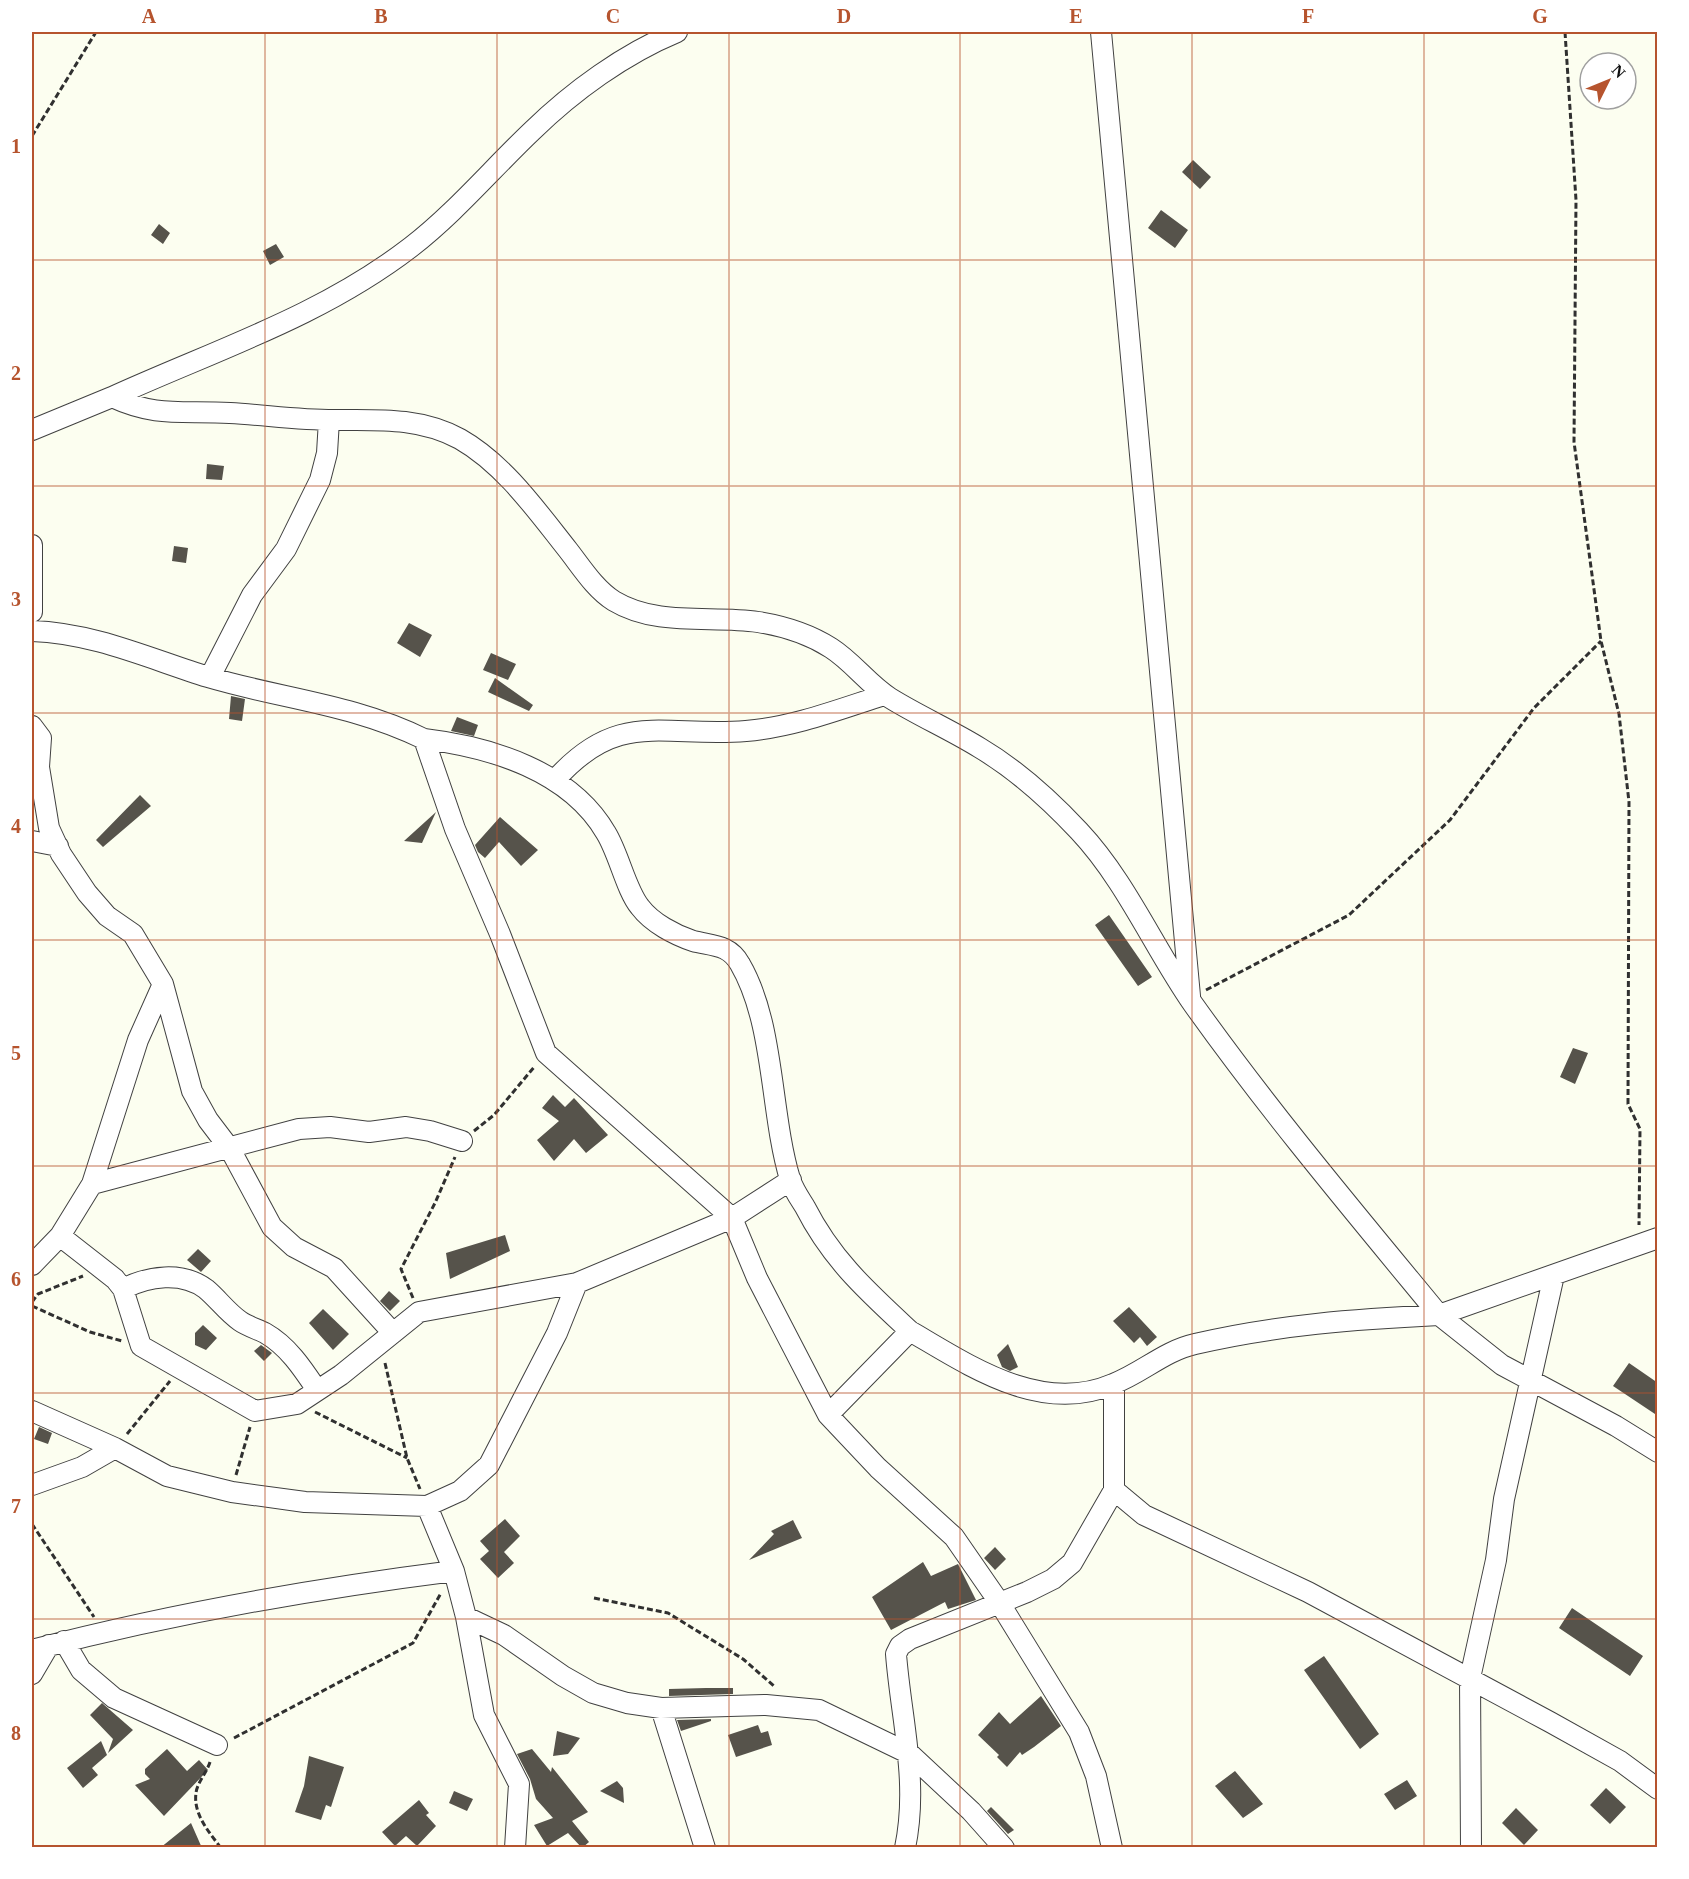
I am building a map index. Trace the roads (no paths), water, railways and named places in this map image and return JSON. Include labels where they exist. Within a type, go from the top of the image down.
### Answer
[{"type":"street","points":[[32,430],[306,314],[359,283],[412,246],[473,191],[533,129],[593,80],[647,44],[677,32]]},
{"type":"street","points":[[1101,32],[1190,999]]},
{"type":"street","points":[[112,397],[135,408],[166,413],[223,412],[329,420],[385,418],[421,424],[460,440],[497,469],[532,504],[593,582],[623,606],[652,615],[714,621],[755,621],[793,630],[827,645],[855,665],[884,695],[984,750],[1034,786],[1082,834],[1125,893],[1190,999],[1304,1152],[1440,1315],[1476,1347],[1531,1381],[1616,1426],[1658,1452]]},
{"type":"street","points":[[210,677],[252,595],[286,549],[320,480],[327,453],[329,420]]},
{"type":"street","points":[[32,545],[32,612]]},
{"type":"street","points":[[32,631],[56,632],[127,649],[210,677],[301,698],[388,722],[424,739],[471,746],[555,780],[582,800],[606,833],[640,907],[666,929],[693,941],[729,951],[740,963],[757,1003],[791,1180],[813,1223],[850,1275],[910,1331],[988,1376],[1023,1388],[1062,1394],[1113,1384],[1153,1361],[1193,1344],[1320,1322],[1440,1315],[1658,1238]]},
{"type":"street","points":[[555,780],[585,750],[609,738],[636,730],[746,731],[818,716],[884,695]]},
{"type":"street","points":[[32,726],[41,738],[39,767],[49,828],[87,893],[106,916],[133,934],[163,984],[192,1090],[208,1120],[230,1149],[272,1227],[294,1247],[334,1269],[387,1338]]},
{"type":"street","points":[[424,739],[455,829],[500,934],[546,1053],[732,1218],[757,1278],[828,1416],[878,1468],[954,1537],[999,1602],[1079,1732],[1096,1776],[1112,1848]]},
{"type":"street","points":[[32,841],[58,846]]},
{"type":"street","points":[[32,1265],[60,1236],[93,1184],[138,1040],[163,984]]},
{"type":"street","points":[[93,1184],[299,1129],[330,1127],[369,1132],[406,1127],[430,1131],[462,1141]]},
{"type":"street","points":[[60,1236],[123,1289],[129,1301],[141,1346],[255,1411],[297,1404],[419,1312],[578,1283],[732,1218],[791,1180]]},
{"type":"street","points":[[1471,1848],[1470,1678],[1497,1560],[1504,1499],[1554,1275]]},
{"type":"street","points":[[123,1289],[139,1280],[158,1277],[185,1278],[204,1288],[239,1320],[266,1334],[285,1349],[300,1364],[317,1390]]},
{"type":"street","points":[[32,1411],[115,1448],[167,1476],[232,1492],[305,1502],[427,1506],[460,1491],[489,1465],[557,1333],[578,1283]]},
{"type":"street","points":[[828,1416],[910,1331]]},
{"type":"street","points":[[905,1848],[909,1829],[910,1754],[896,1654],[900,1646],[910,1639],[1053,1579],[1072,1563],[1114,1490],[1113,1384]]},
{"type":"street","points":[[32,1485],[82,1467],[115,1448]]},
{"type":"street","points":[[1114,1490],[1144,1515],[1180,1533],[1241,1558],[1470,1678],[1620,1761],[1658,1789]]},
{"type":"street","points":[[427,1506],[454,1571],[466,1617],[484,1715],[519,1784],[515,1848]]},
{"type":"street","points":[[32,1674],[48,1645],[104,1631],[344,1585],[454,1571]]},
{"type":"street","points":[[466,1617],[504,1635],[563,1676],[593,1693],[627,1703],[661,1708],[795,1706],[819,1710],[910,1754],[950,1790],[1004,1848]]},
{"type":"street","points":[[48,1645],[114,1698],[217,1745]]},
{"type":"street","points":[[661,1708],[705,1848]]}]
